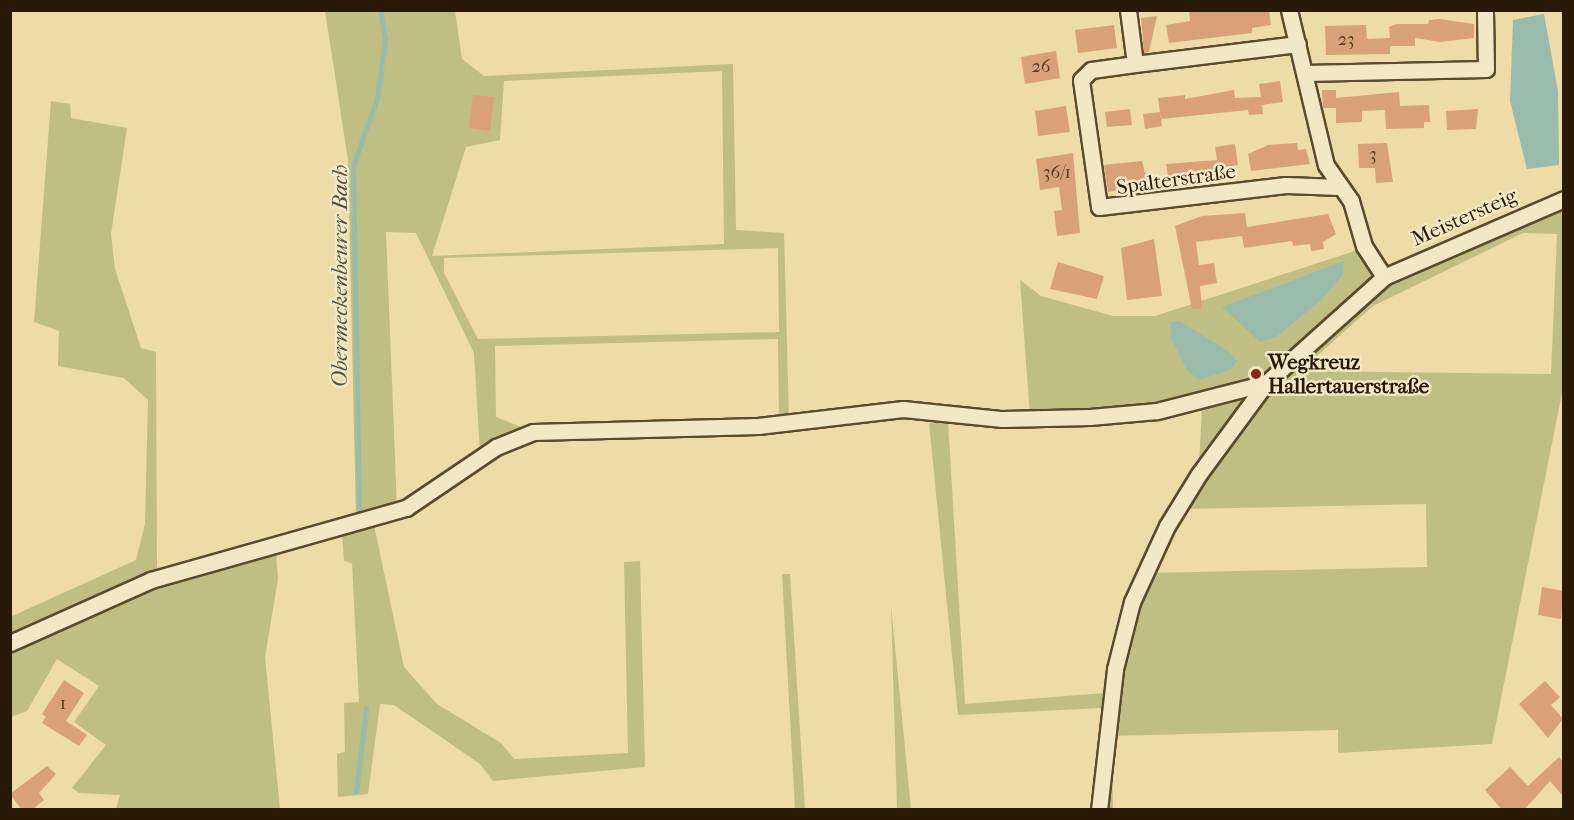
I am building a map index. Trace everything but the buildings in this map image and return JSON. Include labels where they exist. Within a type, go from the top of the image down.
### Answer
[{"type":"street","points":[[1128,10],[1135,64]]},
{"type":"street","points":[[1289,10],[1326,165],[1339,187],[1351,201],[1364,246],[1384,277]]},
{"type":"street","points":[[1305,73],[1486,69],[1485,10]]},
{"type":"street","name":"Spalterstraße","points":[[1298,44],[1092,70],[1080,80],[1099,207],[1286,185],[1339,187]]},
{"type":"street","name":"Meistersteig","points":[[1099,810],[1115,669],[1132,602],[1167,526],[1193,483],[1266,383],[1384,277],[1563,200]]},
{"type":"street","points":[[10,643],[151,580],[406,508],[496,447],[533,432],[758,426],[903,409],[1002,419],[1090,417],[1157,411],[1266,383]]},
{"type":"shaded area","points":[[325,11],[455,11],[462,59],[484,76],[733,64],[736,230],[784,233],[789,418],[779,420],[778,339],[495,346],[496,417],[526,429],[480,453],[474,353],[416,233],[386,232],[397,507],[356,521],[348,160]],"holes":[[[722,71],[724,244],[432,256],[466,147],[500,140],[504,81]],[[778,248],[779,332],[478,339],[444,273],[444,258]]]},
{"type":"shaded area","points":[[1544,14],[1558,91],[1559,165],[1527,169],[1510,101],[1513,20]]},
{"type":"shaded area","points":[[51,101],[70,104],[71,118],[127,128],[111,234],[115,269],[141,348],[156,352],[157,572],[11,638],[10,617],[136,560],[145,524],[148,400],[124,378],[58,366],[59,331],[34,322]]},
{"type":"shaded area","points":[[1563,206],[1563,388],[1492,744],[1338,753],[1338,730],[1112,736],[1113,809],[1103,810],[1121,659],[1150,573],[1427,567],[1426,504],[1182,509],[1224,444],[1326,330],[1382,287]],"holes":[[[1523,233],[1557,234],[1551,374],[1300,371],[1373,306]]]},
{"type":"shaded area","points":[[1358,250],[1375,277],[1259,379],[1173,403],[1030,416],[1020,280],[1041,296],[1113,316],[1155,316]]},
{"type":"shaded area","points":[[1344,261],[1343,275],[1320,301],[1276,337],[1260,342],[1222,307]]},
{"type":"shaded area","points":[[1179,321],[1227,350],[1237,361],[1230,370],[1199,380],[1187,370],[1171,339],[1170,322]]},
{"type":"shaded area","points":[[1244,395],[1250,401],[1199,466],[1202,407]]},
{"type":"shaded area","points":[[948,420],[965,704],[1104,693],[1102,708],[958,715],[929,423]]},
{"type":"shaded area","points":[[374,525],[404,667],[437,704],[501,743],[514,759],[628,753],[624,562],[640,561],[645,767],[493,781],[480,764],[394,705],[380,704],[368,794],[338,797],[337,754],[345,752],[344,703],[359,702],[352,563],[344,561],[342,533]]},
{"type":"shaded area","points":[[276,551],[278,579],[265,657],[280,809],[116,809],[120,795],[79,793],[72,788],[106,745],[74,722],[99,686],[57,659],[27,711],[11,717],[11,648],[154,584]]},
{"type":"shaded area","points":[[782,574],[790,574],[805,809],[795,809]]},
{"type":"shaded area","points":[[891,606],[911,809],[897,809]]},
{"type":"waterway","name":"Obermeckenbeurer Bach","points":[[359,510],[353,166],[377,99],[385,40],[380,10]]},
{"type":"waterway","name":"Obermeckenbeurer Bach","points":[[356,792],[366,709]]},
{"type":"place","name":"Wegkreuz Hallertauerstraße","points":[[1256,374]]}]
